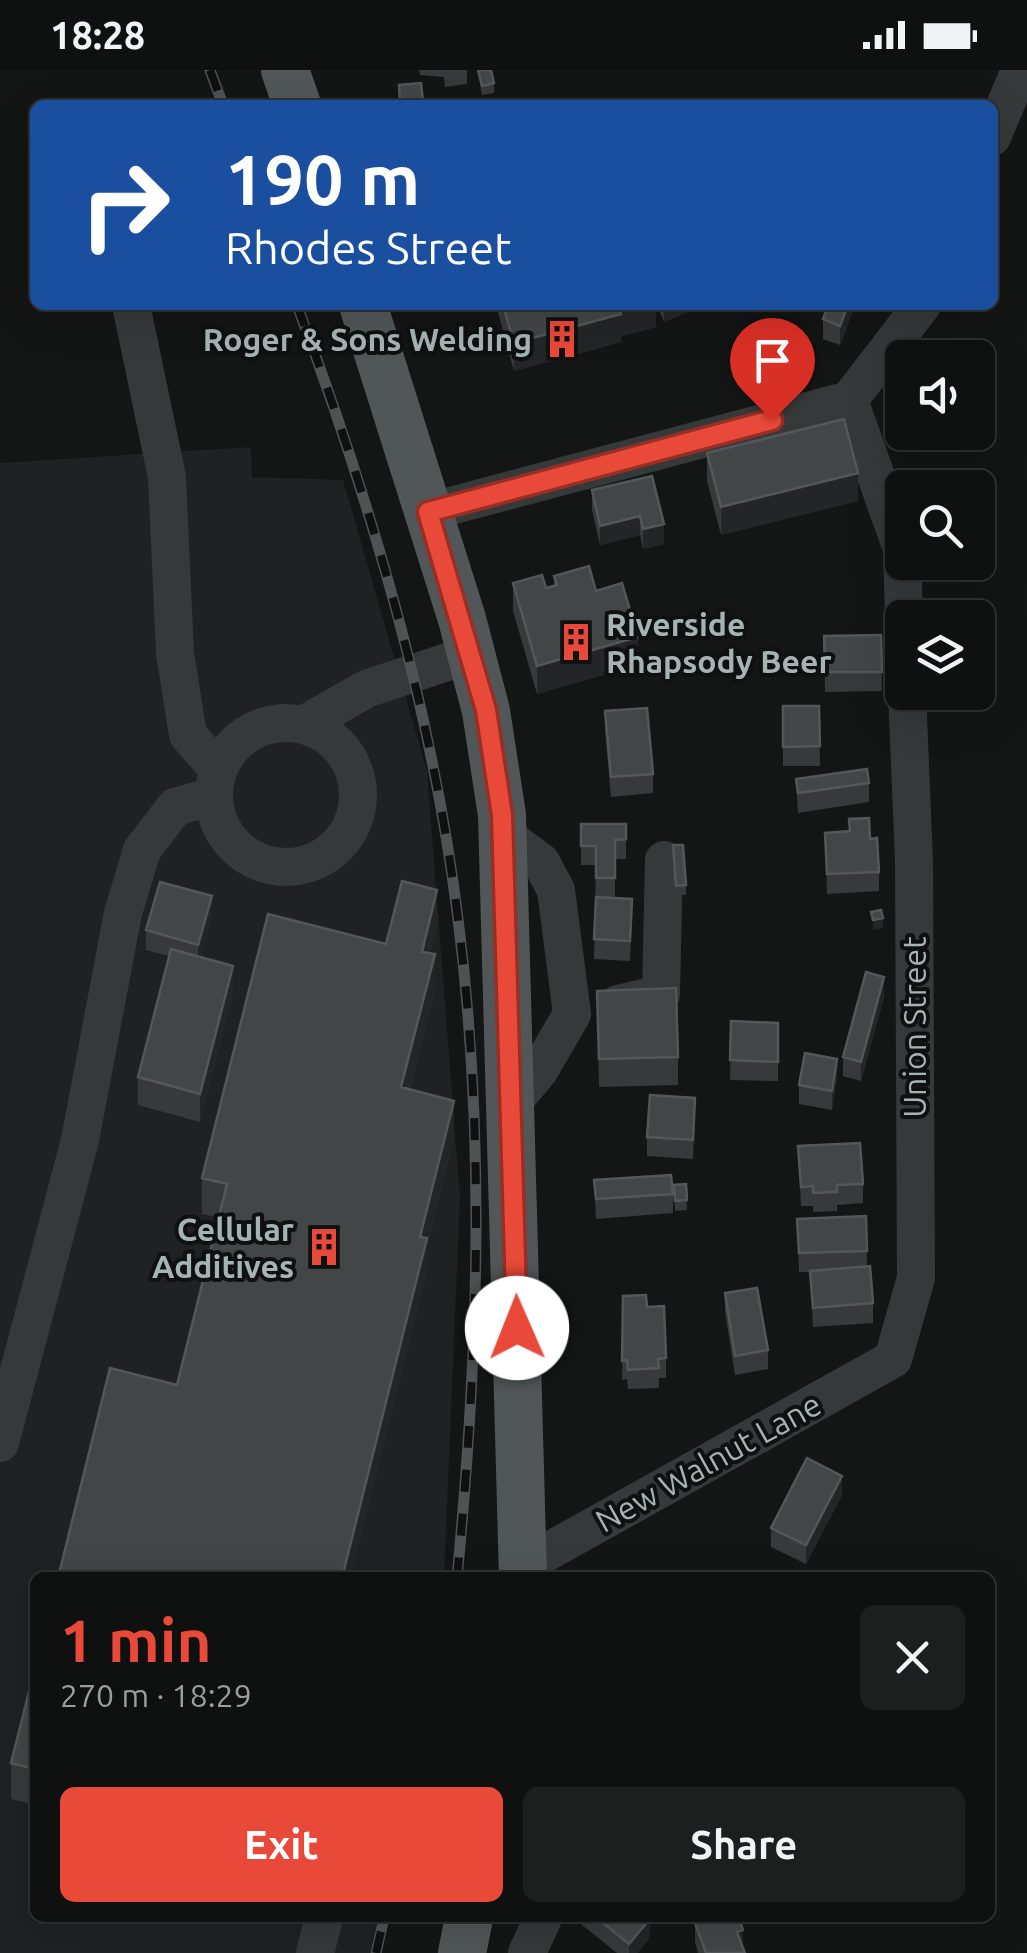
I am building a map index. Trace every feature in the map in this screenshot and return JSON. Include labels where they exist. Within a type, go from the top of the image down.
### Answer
[{"type":"main road","points":[[285,70],[295,100]]},
{"type":"main road","points":[[365,310],[486,710],[503,834],[523,1571]]},
{"type":"main road","points":[[462,1953],[468,1922]]},
{"type":"street","points":[[998,123],[1020,70]]},
{"type":"street","points":[[0,1443],[80,1140],[123,914],[142,850],[175,806],[215,782],[232,746],[252,730],[278,722],[305,724],[338,746],[358,781],[358,808],[348,833],[331,853],[307,864],[280,868],[254,860],[232,844],[218,822],[215,782],[188,734],[176,653],[168,477],[132,310]]},
{"type":"street","points":[[428,512],[849,400],[918,310]]},
{"type":"street","points":[[849,400],[902,549],[903,600]]},
{"type":"street","points":[[305,724],[366,689],[471,654]]},
{"type":"street","name":"Union Street","points":[[893,1360],[916,1278],[914,862],[908,710]]},
{"type":"street","points":[[503,834],[541,862],[556,890],[572,1014],[539,1071],[511,1104]]},
{"type":"street","points":[[572,1014],[660,994],[664,860]]},
{"type":"street","name":"New Walnut Lane","points":[[523,1571],[893,1360]]},
{"type":"street","points":[[315,1953],[323,1922]]},
{"type":"street","points":[[527,1953],[541,1922]]},
{"type":"shaded area","points":[[251,447],[252,477],[343,480],[427,771],[460,1197],[444,1572],[30,1572],[30,1922],[376,1922],[370,1953],[0,1953],[0,463]]},
{"type":"building","points":[[478,70],[491,70],[494,83],[482,86]]},
{"type":"building","points":[[421,83],[423,100],[400,100],[399,85]]},
{"type":"building","points":[[504,310],[620,310],[621,314],[514,343]]},
{"type":"building","points":[[826,310],[846,310],[840,326],[823,319]]},
{"type":"building","points":[[844,419],[858,473],[721,507],[707,453]]},
{"type":"building","points":[[652,476],[664,524],[643,529],[640,516],[600,526],[592,490]]},
{"type":"building","points":[[589,566],[596,591],[622,583],[638,637],[537,666],[513,583],[542,575],[546,588],[557,585],[554,576]]},
{"type":"building","points":[[881,635],[882,672],[825,672],[824,636]]},
{"type":"building","points":[[783,706],[819,706],[820,746],[783,747]]},
{"type":"building","points":[[647,708],[653,774],[611,777],[605,711]]},
{"type":"building","points":[[867,769],[869,783],[798,793],[796,779]]},
{"type":"building","points":[[869,818],[870,839],[877,838],[879,872],[827,874],[825,833],[850,831],[849,819]]},
{"type":"building","points":[[581,824],[626,824],[626,839],[615,840],[615,878],[596,878],[596,846],[581,846]]},
{"type":"building","points":[[673,845],[683,845],[686,885],[676,886]]},
{"type":"building","name":"Cellular Additives","points":[[402,881],[437,890],[422,952],[435,954],[401,1087],[454,1101],[420,1237],[427,1238],[344,1572],[59,1572],[110,1368],[177,1385],[227,1184],[202,1178],[268,914],[386,944]]},
{"type":"building","points":[[160,882],[212,896],[198,945],[146,930]]},
{"type":"building","points":[[596,897],[632,899],[630,941],[594,939]]},
{"type":"building","points":[[881,910],[883,918],[873,920],[871,912]]},
{"type":"building","points":[[171,949],[233,966],[200,1094],[138,1077]]},
{"type":"building","points":[[866,972],[884,977],[861,1062],[843,1057]]},
{"type":"building","points":[[676,988],[678,1057],[599,1059],[597,991]]},
{"type":"building","points":[[731,1021],[778,1023],[778,1062],[730,1060]]},
{"type":"building","points":[[805,1053],[837,1059],[832,1091],[799,1085]]},
{"type":"building","points":[[650,1095],[695,1098],[693,1140],[647,1137]]},
{"type":"building","points":[[860,1143],[863,1184],[837,1185],[837,1192],[813,1193],[813,1186],[801,1187],[798,1146]]},
{"type":"building","points":[[671,1175],[673,1194],[596,1199],[594,1180]]},
{"type":"building","points":[[686,1184],[687,1200],[675,1201],[674,1185]]},
{"type":"building","points":[[866,1216],[867,1251],[799,1253],[797,1219]]},
{"type":"building","points":[[870,1266],[873,1303],[813,1308],[810,1271]]},
{"type":"building","points":[[757,1288],[768,1350],[735,1356],[725,1293]]},
{"type":"building","points":[[646,1295],[647,1307],[664,1306],[666,1358],[658,1359],[659,1368],[628,1370],[627,1360],[622,1361],[623,1296]]},
{"type":"building","points":[[807,1458],[842,1476],[806,1545],[771,1528]]},
{"type":"building","points":[[30,1688],[30,1768],[11,1763]]},
{"type":"building","points":[[602,1922],[647,1922],[629,1944]]},
{"type":"building","points":[[740,1922],[743,1930],[737,1932],[745,1953],[706,1953],[695,1923]]},
{"type":"railway","points":[[210,70],[221,100]]},
{"type":"railway","points":[[299,310],[350,455],[396,608],[432,762],[458,919],[473,1084],[476,1248],[470,1413],[457,1572]]},
{"type":"railway","points":[[376,1953],[383,1922]]},
{"type":"place","name":"Roger & Sons Welding","points":[[562,339]]},
{"type":"place","name":"Riverside Rhapsody Beer","points":[[576,642]]},
{"type":"place","name":"Cellular Additives","points":[[324,1247]]},
{"type":"route","points":[[517,1328],[502,815],[486,710],[428,512],[772,420]]}]
